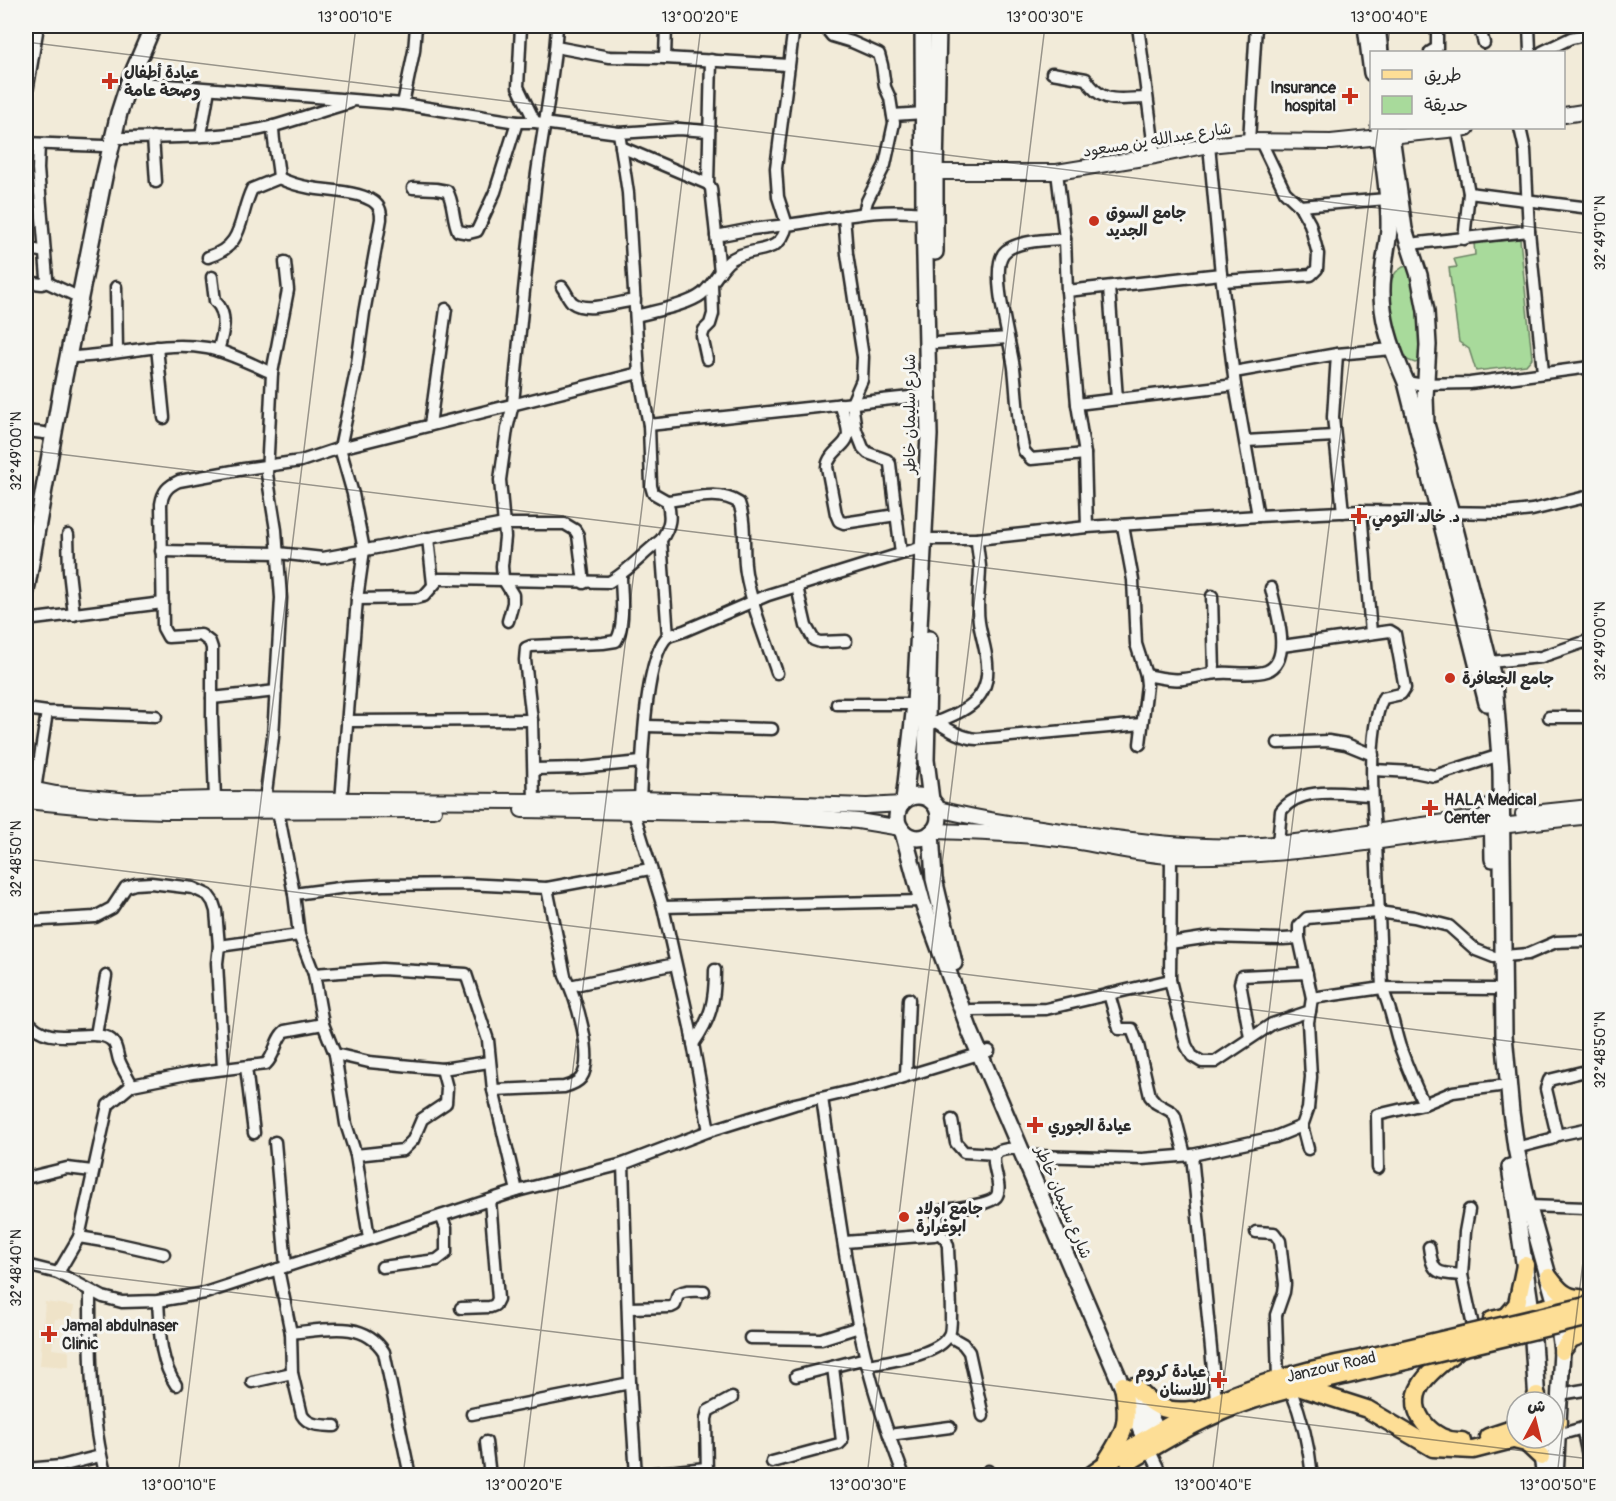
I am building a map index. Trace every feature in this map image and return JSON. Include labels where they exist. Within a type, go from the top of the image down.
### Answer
[{"type":"main road","points":[[26,591],[120,81],[142,26]]},
{"type":"main road","points":[[26,541],[44,433],[108,142],[129,82],[153,26]]},
{"type":"main road","name":"شارع سليمان خاطر","points":[[903,803],[915,704],[937,442],[936,343],[930,172],[924,113],[923,26]]},
{"type":"main road","name":"شارع سليمان خاطر","points":[[934,805],[926,760],[932,724],[928,543],[929,395],[924,213],[930,172],[938,26]]},
{"type":"main road","points":[[1366,26],[1370,64]]},
{"type":"main road","points":[[1377,26],[1380,51]]},
{"type":"main road","points":[[1385,132],[1389,228],[1382,302],[1392,349],[1406,382],[1490,662],[1501,761],[1497,821]]},
{"type":"main road","points":[[1385,132],[1402,215],[1426,311],[1428,345],[1426,424],[1487,700],[1494,757],[1499,957],[1511,1112],[1528,1206],[1556,1304],[1562,1351],[1560,1390]]},
{"type":"main road","points":[[1384,264],[1399,256],[1405,256],[1414,261]]},
{"type":"main road","points":[[914,796],[920,796],[934,805],[939,822],[932,832],[920,838],[914,838],[902,830],[897,814],[903,803],[914,796]]},
{"type":"main road","name":"شارع سليمان خاطر","points":[[902,830],[922,901],[985,1053],[1021,1149],[1153,1440]]},
{"type":"main road","name":"شارع سليمان خاطر","points":[[932,832],[934,879],[938,901],[953,959],[985,1053],[1035,1156],[1129,1386]]},
{"type":"main road","points":[[1499,957],[1494,989],[1499,1086],[1531,1310],[1535,1390]]},
{"type":"main road","points":[[1506,1316],[1517,1304],[1525,1265]]},
{"type":"main road","points":[[1549,1277],[1565,1294],[1589,1300]]},
{"type":"main road","points":[[1309,1371],[1355,1355],[1506,1316],[1556,1304],[1589,1300]]},
{"type":"main road","name":"Janzour Road","points":[[1090,1476],[1106,1470],[1198,1409],[1216,1400],[1288,1385],[1363,1365],[1589,1300]]},
{"type":"main road","name":"Janzour Road","points":[[1153,1440],[1288,1385],[1309,1371],[1363,1365],[1459,1349],[1590,1317]]},
{"type":"main road","points":[[1562,1351],[1570,1339],[1590,1332]]},
{"type":"main road","points":[[1459,1349],[1427,1377],[1418,1391],[1416,1404],[1425,1425],[1438,1436],[1457,1441],[1505,1434]]},
{"type":"main road","points":[[1288,1385],[1367,1408],[1433,1448],[1473,1450],[1505,1438]]},
{"type":"main road","points":[[1106,1470],[1123,1436],[1129,1386],[1162,1408],[1177,1412],[1198,1409]]},
{"type":"main road","points":[[1534,1450],[1541,1457]]},
{"type":"main road","points":[[1540,1450],[1545,1476]]},
{"type":"main road","points":[[1556,1450],[1556,1476]]},
{"type":"street","points":[[26,98],[38,26]]},
{"type":"street","points":[[403,104],[414,51],[416,26]]},
{"type":"street","points":[[521,26],[518,87],[540,123]]},
{"type":"street","points":[[508,621],[513,596],[511,589],[503,579],[502,566],[505,548],[500,480],[513,404],[540,123],[552,87],[557,26]]},
{"type":"street","points":[[665,58],[666,26]]},
{"type":"street","points":[[636,316],[701,295],[730,260],[739,255],[779,244],[784,236],[786,225],[778,197],[776,168],[794,26]]},
{"type":"street","points":[[824,26],[832,36],[879,54],[885,87],[890,98],[893,115],[892,131],[885,165],[864,212]]},
{"type":"street","points":[[1138,26],[1155,156]]},
{"type":"street","points":[[1067,291],[1315,273],[1318,254],[1310,224],[1300,206],[1285,192],[1255,142],[1256,26]]},
{"type":"street","points":[[1432,51],[1437,48],[1437,26]]},
{"type":"street","points":[[1479,26],[1484,43]]},
{"type":"street","points":[[1529,26],[1530,51]]},
{"type":"street","points":[[1544,51],[1571,38],[1590,34]]},
{"type":"street","points":[[556,47],[609,57],[788,65]]},
{"type":"street","points":[[711,60],[708,184],[711,188],[720,272]]},
{"type":"street","points":[[1052,73],[1086,79],[1094,90],[1105,98],[1147,98]]},
{"type":"street","points":[[129,82],[403,104],[517,122],[619,133],[679,129],[709,131]]},
{"type":"street","points":[[201,135],[209,89]]},
{"type":"street","points":[[26,143],[108,142],[201,135],[273,126],[356,101]]},
{"type":"street","points":[[1565,115],[1590,111]]},
{"type":"street","points":[[893,115],[924,113]]},
{"type":"street","points":[[413,188],[447,191],[450,196],[453,221],[458,231],[469,233],[477,231],[495,192],[517,122]]},
{"type":"street","points":[[273,126],[279,178]]},
{"type":"street","name":"شارع عبدالله بن مسعود","points":[[930,172],[1057,172],[1209,145],[1255,142],[1331,142],[1385,132],[1443,129]]},
{"type":"street","points":[[1462,129],[1469,193],[1464,238]]},
{"type":"street","points":[[1520,129],[1525,150],[1529,231],[1543,372]]},
{"type":"street","points":[[619,133],[628,193],[639,373],[649,425],[653,493],[667,501],[722,496],[732,498],[739,503],[743,522],[745,565],[753,602],[777,673]]},
{"type":"street","points":[[153,137],[156,182]]},
{"type":"street","points":[[39,144],[38,169],[46,282]]},
{"type":"street","points":[[1209,145],[1235,385],[1258,516]]},
{"type":"street","points":[[621,147],[708,184]]},
{"type":"street","points":[[1057,172],[1065,239],[1077,404],[1085,454],[1087,527]]},
{"type":"street","points":[[208,257],[221,253],[231,245],[239,232],[247,199],[252,189],[279,178],[308,188],[366,198],[375,203],[380,210],[381,219],[363,313],[356,371],[340,448],[353,494],[364,550],[357,598],[341,801]]},
{"type":"street","points":[[1469,193],[1590,208]]},
{"type":"street","points":[[1300,206],[1387,199]]},
{"type":"street","points":[[716,236],[864,212],[898,210],[924,213]]},
{"type":"street","points":[[844,216],[863,370],[862,380],[852,403],[856,429],[863,448],[868,453],[887,460],[890,464],[901,554]]},
{"type":"street","points":[[1409,244],[1529,231]]},
{"type":"street","points":[[1065,239],[1009,248],[1003,255],[1000,274],[1001,296],[1014,368],[1022,444],[1027,456],[1031,459],[1040,459],[1085,454]]},
{"type":"street","points":[[26,248],[45,252]]},
{"type":"street","points":[[265,800],[273,737],[281,598],[278,553],[267,482],[272,373],[288,290],[285,262]]},
{"type":"street","points":[[212,277],[215,301],[221,306],[224,316],[224,331],[218,351]]},
{"type":"street","points":[[26,282],[42,284],[46,282],[74,295]]},
{"type":"street","points":[[707,359],[702,336],[713,314],[712,284]]},
{"type":"street","points":[[116,287],[117,352]]},
{"type":"street","points":[[562,287],[573,303],[581,307],[635,300]]},
{"type":"street","points":[[1109,287],[1117,399]]},
{"type":"street","points":[[430,425],[446,309]]},
{"type":"street","points":[[936,343],[1008,338]]},
{"type":"street","points":[[68,357],[94,356],[157,347],[207,348],[272,373]]},
{"type":"street","points":[[157,347],[164,418]]},
{"type":"street","points":[[1234,372],[1337,354],[1392,349]]},
{"type":"street","points":[[1337,354],[1333,417],[1343,512]]},
{"type":"street","points":[[1406,382],[1470,383],[1590,367],[1590,378]]},
{"type":"street","points":[[215,799],[213,656],[210,642],[201,635],[168,637],[163,628],[162,496],[171,485],[179,481],[301,461],[340,448],[639,373]]},
{"type":"street","points":[[1077,404],[1235,385]]},
{"type":"street","points":[[649,425],[929,395]]},
{"type":"street","points":[[840,404],[848,432],[847,439],[831,454],[827,467],[839,521],[844,523],[896,515]]},
{"type":"street","points":[[26,431],[44,433]]},
{"type":"street","points":[[1246,441],[1334,435]]},
{"type":"street","points":[[640,798],[641,762],[652,670],[657,651],[663,640],[753,602],[928,543],[1087,527],[1258,516],[1361,511],[1505,513],[1532,510],[1590,496]]},
{"type":"street","points":[[357,598],[416,598],[424,596],[439,579],[609,582],[621,576],[661,540],[668,529],[670,519],[667,501]]},
{"type":"street","points":[[1361,511],[1371,633]]},
{"type":"street","points":[[161,551],[278,553],[323,558],[504,524],[565,524],[575,530],[580,543],[584,583]]},
{"type":"street","points":[[1124,526],[1132,580],[1136,644],[1146,675],[1146,702],[1140,744]]},
{"type":"street","points":[[68,535],[74,615]]},
{"type":"street","points":[[428,538],[433,584]]},
{"type":"street","points":[[932,724],[963,711],[971,705],[985,689],[987,682],[987,662],[978,614],[980,565],[977,539]]},
{"type":"street","points":[[661,540],[668,636]]},
{"type":"street","points":[[534,801],[532,720],[525,660],[526,648],[603,644],[616,641],[619,637],[621,619],[621,576]]},
{"type":"street","points":[[797,587],[806,626],[813,640],[846,641]]},
{"type":"street","points":[[1146,675],[1180,680],[1214,673],[1245,674],[1268,670],[1276,663],[1282,646],[1271,588]]},
{"type":"street","points":[[1212,596],[1214,673]]},
{"type":"street","points":[[26,620],[162,603]]},
{"type":"street","points":[[1282,646],[1371,633],[1390,631],[1395,634],[1406,683],[1403,693],[1384,697],[1381,702],[1373,755],[1371,795],[1382,988],[1400,1046],[1424,1104]]},
{"type":"street","points":[[1490,662],[1541,657],[1590,640]]},
{"type":"street","points":[[212,698],[276,692]]},
{"type":"street","points":[[837,704],[915,704]]},
{"type":"street","points":[[26,709],[47,712],[156,716]]},
{"type":"street","points":[[47,712],[30,789],[130,801],[215,799],[534,801],[640,798],[814,805],[903,803]]},
{"type":"street","points":[[1549,717],[1590,717]]},
{"type":"street","points":[[347,721],[532,720]]},
{"type":"street","points":[[932,724],[970,738],[977,738],[1142,723]]},
{"type":"street","points":[[646,726],[772,729]]},
{"type":"street","points":[[1278,743],[1328,741],[1346,744],[1373,755]]},
{"type":"street","points":[[1373,770],[1414,772],[1434,776],[1494,757]]},
{"type":"street","points":[[534,769],[580,768],[641,762]]},
{"type":"street","points":[[1278,843],[1281,810],[1299,796],[1313,794],[1371,795]]},
{"type":"street","points":[[26,801],[120,809],[534,810],[773,814],[858,821],[902,830]]},
{"type":"street","points":[[934,805],[1057,831],[1182,845],[1243,846],[1375,837]]},
{"type":"street","points":[[932,832],[963,832],[1071,841],[1171,856],[1281,853],[1375,837],[1590,807]]},
{"type":"street","points":[[278,811],[294,894],[299,934],[314,974],[323,1024],[334,1054],[346,1124],[356,1155],[369,1238]]},
{"type":"street","points":[[634,813],[663,907],[693,1044],[709,1131]]},
{"type":"street","points":[[1497,821],[1590,816]]},
{"type":"street","points":[[1171,856],[1170,980],[1186,1045],[1196,1059],[1209,1063],[1215,1062],[1272,1024],[1310,1011]]},
{"type":"street","points":[[294,894],[383,885],[465,884],[547,888],[650,869]]},
{"type":"street","points":[[26,921],[95,917],[112,908],[126,886],[135,884],[151,883],[193,888],[208,895],[216,911],[223,1070]]},
{"type":"street","points":[[493,1090],[573,1084],[581,1078],[587,1061],[583,1030],[565,976],[547,888]]},
{"type":"street","points":[[663,907],[922,901]]},
{"type":"street","points":[[1308,1149],[1302,1126],[1308,1109],[1311,1077],[1308,1022],[1312,998],[1299,938],[1299,926],[1307,918],[1378,912],[1414,917],[1449,926],[1476,950],[1499,957],[1528,954],[1556,942],[1586,941]]},
{"type":"street","points":[[219,946],[299,934]]},
{"type":"street","points":[[1170,943],[1226,936],[1264,939],[1299,938]]},
{"type":"street","points":[[570,986],[675,964]]},
{"type":"street","points":[[314,974],[382,969],[466,974],[488,1040],[493,1090],[517,1191]]},
{"type":"street","points":[[693,1044],[703,1030],[715,999],[715,970]]},
{"type":"street","points":[[1250,1037],[1240,983],[1242,976],[1307,973]]},
{"type":"street","points":[[96,1035],[106,976]]},
{"type":"street","points":[[971,1010],[1046,1009],[1170,980]]},
{"type":"street","points":[[1312,998],[1382,988],[1494,989]]},
{"type":"street","points":[[1109,994],[1119,1029],[1132,1029],[1150,1096],[1175,1116],[1188,1155],[1216,1400]]},
{"type":"street","points":[[906,1075],[909,999]]},
{"type":"street","points":[[26,1018],[36,1030],[60,1037],[104,1036],[114,1043],[132,1085]]},
{"type":"street","points":[[58,1273],[78,1237],[108,1105],[132,1085],[192,1073],[266,1064],[281,1034],[285,1031],[323,1024]]},
{"type":"street","points":[[26,1265],[58,1273],[103,1297],[122,1302],[158,1301],[205,1293],[517,1191],[624,1164],[709,1131],[795,1104],[985,1053]]},
{"type":"street","points":[[334,1054],[369,1062],[442,1069],[489,1062]]},
{"type":"street","points":[[246,1067],[254,1133]]},
{"type":"street","points":[[356,1155],[403,1150],[409,1145],[422,1119],[446,1103],[447,1088],[442,1069]]},
{"type":"street","points":[[1557,1135],[1546,1084],[1549,1080],[1590,1070]]},
{"type":"street","points":[[1378,1168],[1377,1115],[1424,1104],[1453,1092],[1499,1086]]},
{"type":"street","points":[[822,1098],[859,1327],[889,1435],[904,1476]]},
{"type":"street","points":[[952,1120],[956,1143],[964,1152],[995,1154],[999,1151],[1021,1149]]},
{"type":"street","points":[[1035,1156],[1132,1159],[1188,1155],[1275,1137],[1302,1126]]},
{"type":"street","points":[[1516,1148],[1551,1139],[1557,1135],[1590,1128]]},
{"type":"street","points":[[275,1142],[282,1268],[291,1333],[292,1373],[305,1420],[317,1425],[335,1426]]},
{"type":"street","points":[[796,1376],[832,1367],[902,1359],[931,1350],[949,1336],[951,1316],[948,1246],[939,1233],[937,1214],[940,1211],[994,1199],[998,1195],[993,1160],[995,1154]]},
{"type":"street","points":[[624,1164],[630,1383],[636,1475],[706,1472],[708,1411],[732,1398]]},
{"type":"street","points":[[26,1178],[67,1168],[92,1171]]},
{"type":"street","points":[[461,1308],[490,1307],[495,1305],[498,1299],[490,1200]]},
{"type":"street","points":[[1528,1206],[1586,1208]]},
{"type":"street","points":[[1469,1210],[1462,1275],[1473,1326]]},
{"type":"street","points":[[382,1268],[437,1260],[446,1253],[446,1228],[441,1216]]},
{"type":"street","points":[[1256,1232],[1274,1233],[1280,1241],[1283,1255],[1284,1292],[1276,1315],[1288,1385],[1303,1421],[1312,1476]]},
{"type":"street","points":[[845,1242],[939,1233]]},
{"type":"street","points":[[78,1237],[164,1254]]},
{"type":"street","points":[[1429,1247],[1434,1270],[1440,1273],[1462,1275]]},
{"type":"street","points":[[90,1291],[91,1358],[100,1456],[106,1476]]},
{"type":"street","points":[[629,1308],[671,1307],[675,1305],[678,1294],[681,1292],[704,1291]]},
{"type":"street","points":[[158,1301],[166,1371],[176,1385]]},
{"type":"street","points":[[750,1338],[821,1339],[859,1327]]},
{"type":"street","points":[[291,1333],[331,1329],[353,1330],[367,1334],[380,1345],[384,1352],[410,1476]]},
{"type":"street","points":[[949,1336],[963,1344],[969,1352],[983,1416]]},
{"type":"street","points":[[772,1462],[839,1444],[842,1441],[832,1367]]},
{"type":"street","points":[[252,1382],[292,1373]]},
{"type":"street","points":[[472,1414],[630,1383]]},
{"type":"street","points":[[1565,1393],[1590,1389]]},
{"type":"street","points":[[889,1435],[950,1426]]},
{"type":"street","points":[[1565,1427],[1586,1427],[1590,1464]]},
{"type":"street","points":[[1153,1440],[1162,1476]]},
{"type":"street","points":[[486,1442],[490,1476]]},
{"type":"street","points":[[26,1469],[61,1466],[100,1456]]},
{"type":"shaded area","name":"Jamal abdulnaser Clinic","points":[[45,1302],[74,1306],[72,1320],[55,1319],[53,1328],[56,1329],[52,1349],[69,1351],[69,1367],[40,1365]]},
{"type":"green space","points":[[1520,239],[1532,358],[1526,365],[1476,371],[1469,349],[1459,342],[1449,268],[1457,267],[1454,259],[1475,255],[1474,243]]},
{"type":"green space","points":[[1408,266],[1414,270],[1424,360],[1415,363],[1402,358],[1393,338],[1388,285],[1396,272]]},
{"type":"place","name":"عيادة أطفال وصحة عامة","points":[[110,81]]},
{"type":"place","name":"Insurance hospital","points":[[1350,96]]},
{"type":"place","name":"جامع السوق الجديد","points":[[1094,221]]},
{"type":"place","name":"د. خالد التومي","points":[[1359,516]]},
{"type":"place","name":"جامع الجعافرة","points":[[1450,678]]},
{"type":"place","name":"HALA Medical Center","points":[[1430,808]]},
{"type":"place","name":"عيادة الجوري","points":[[1035,1125]]},
{"type":"place","name":"جامع اولاد ابوغرارة","points":[[904,1217]]},
{"type":"place","name":"Jamal abdulnaser Clinic","points":[[49,1334]]},
{"type":"place","name":"عيادة كروم للاسنان","points":[[1219,1380]]}]
